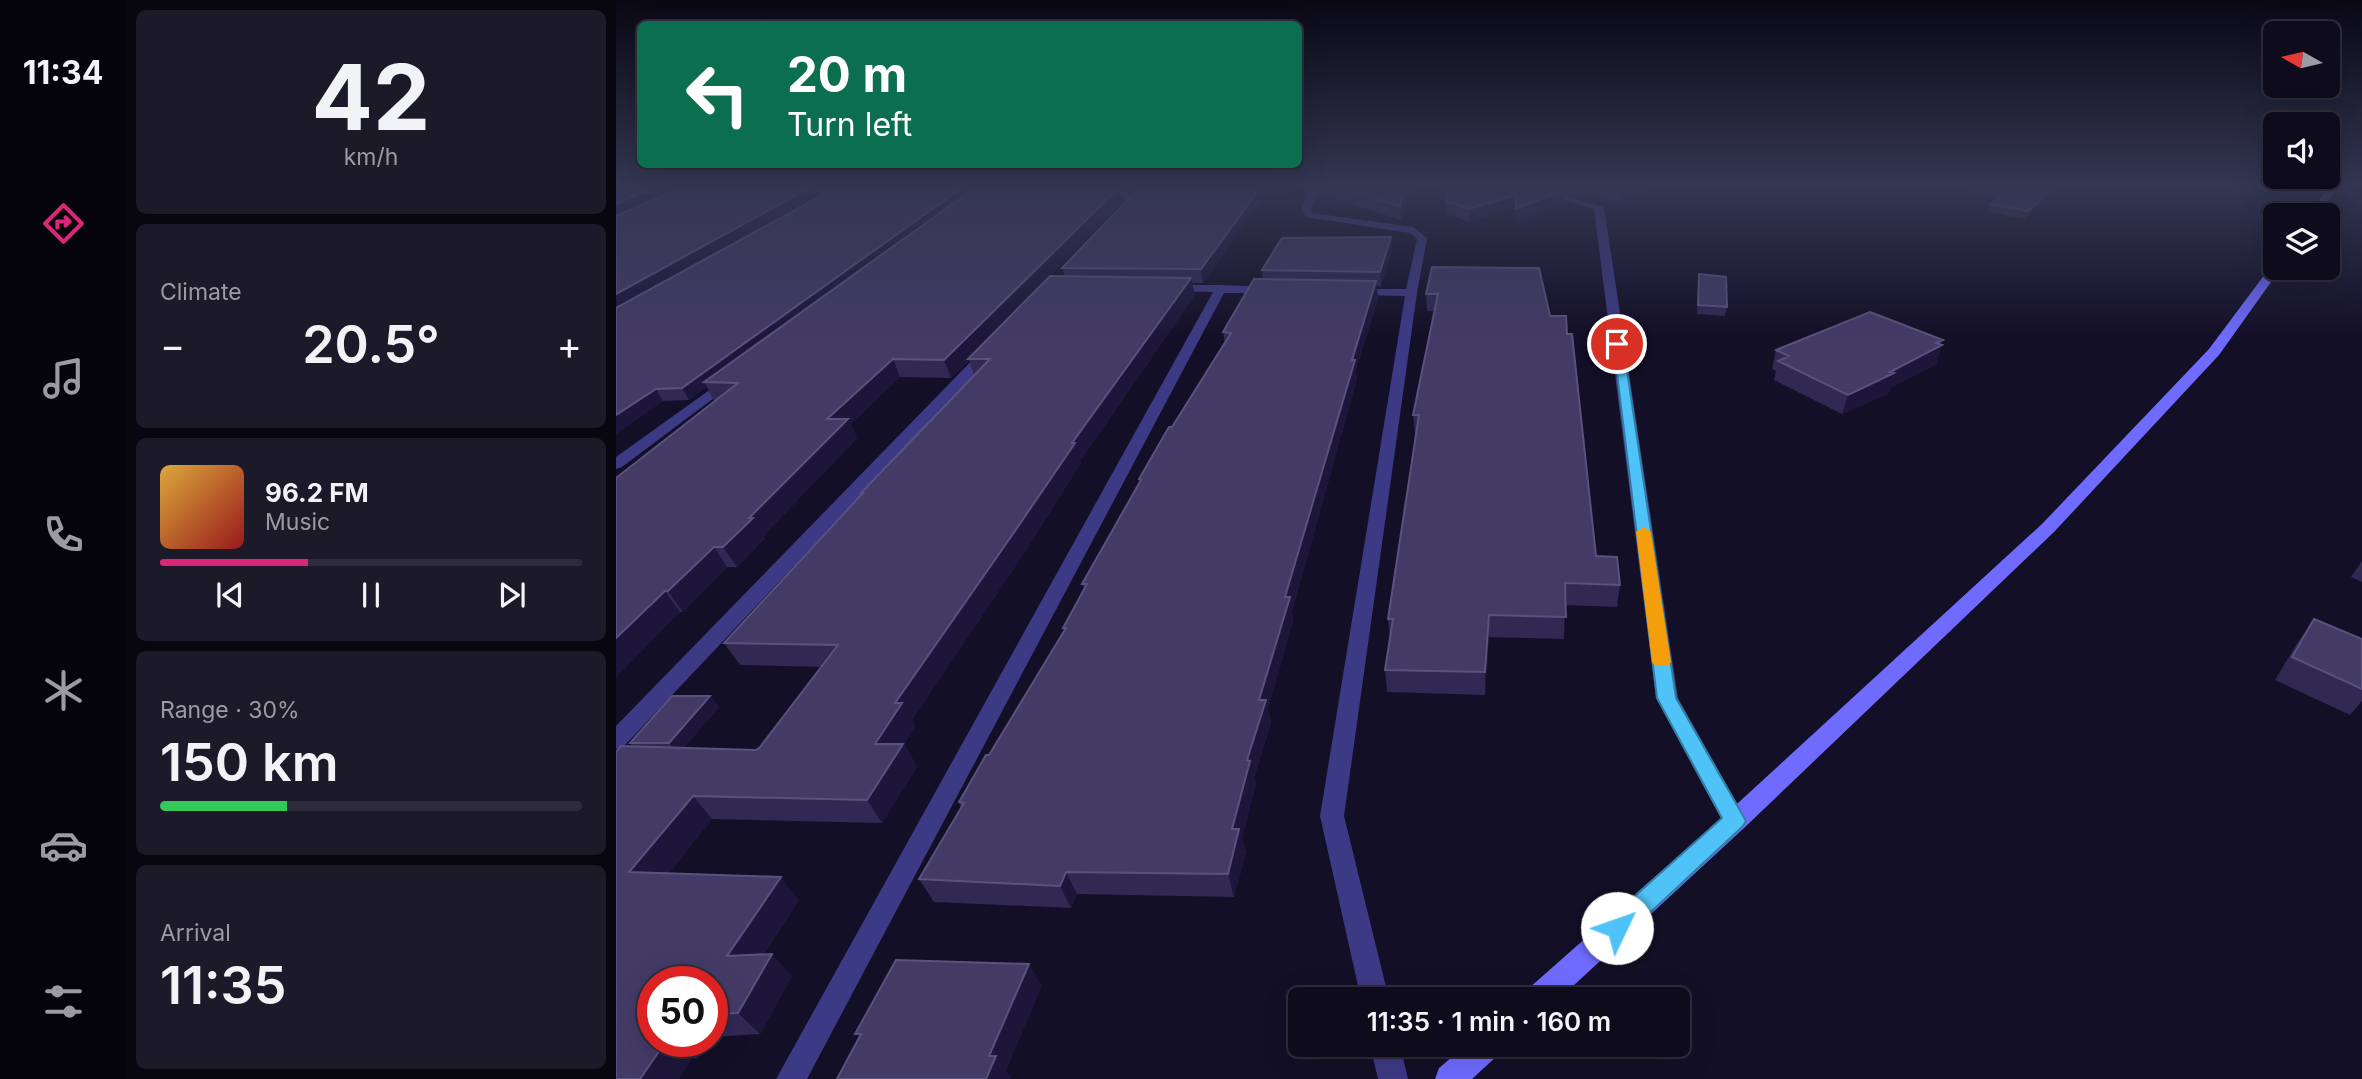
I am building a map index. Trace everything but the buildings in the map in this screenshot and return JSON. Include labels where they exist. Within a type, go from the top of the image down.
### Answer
[{"type":"main road","points":[[1551,987],[1735,821],[2048,528],[2214,352],[2266,280]]},
{"type":"main road","points":[[1450,1079],[1475,1057]]},
{"type":"street","points":[[1372,987],[1332,816],[1421,237]]},
{"type":"street","points":[[1602,237],[1667,698],[1735,821]]},
{"type":"street","points":[[1156,288],[1289,290]]},
{"type":"street","points":[[791,1079],[1222,288]]},
{"type":"street","points":[[1343,292],[1411,293]]},
{"type":"street","points":[[616,740],[1002,338]]},
{"type":"street","points":[[616,464],[738,373]]},
{"type":"street","points":[[1388,1057],[1393,1079]]},
{"type":"slow traffic","points":[[1644,532],[1662,662]]},
{"type":"route","points":[[1617,344],[1667,698],[1735,821],[1617,928]]}]
